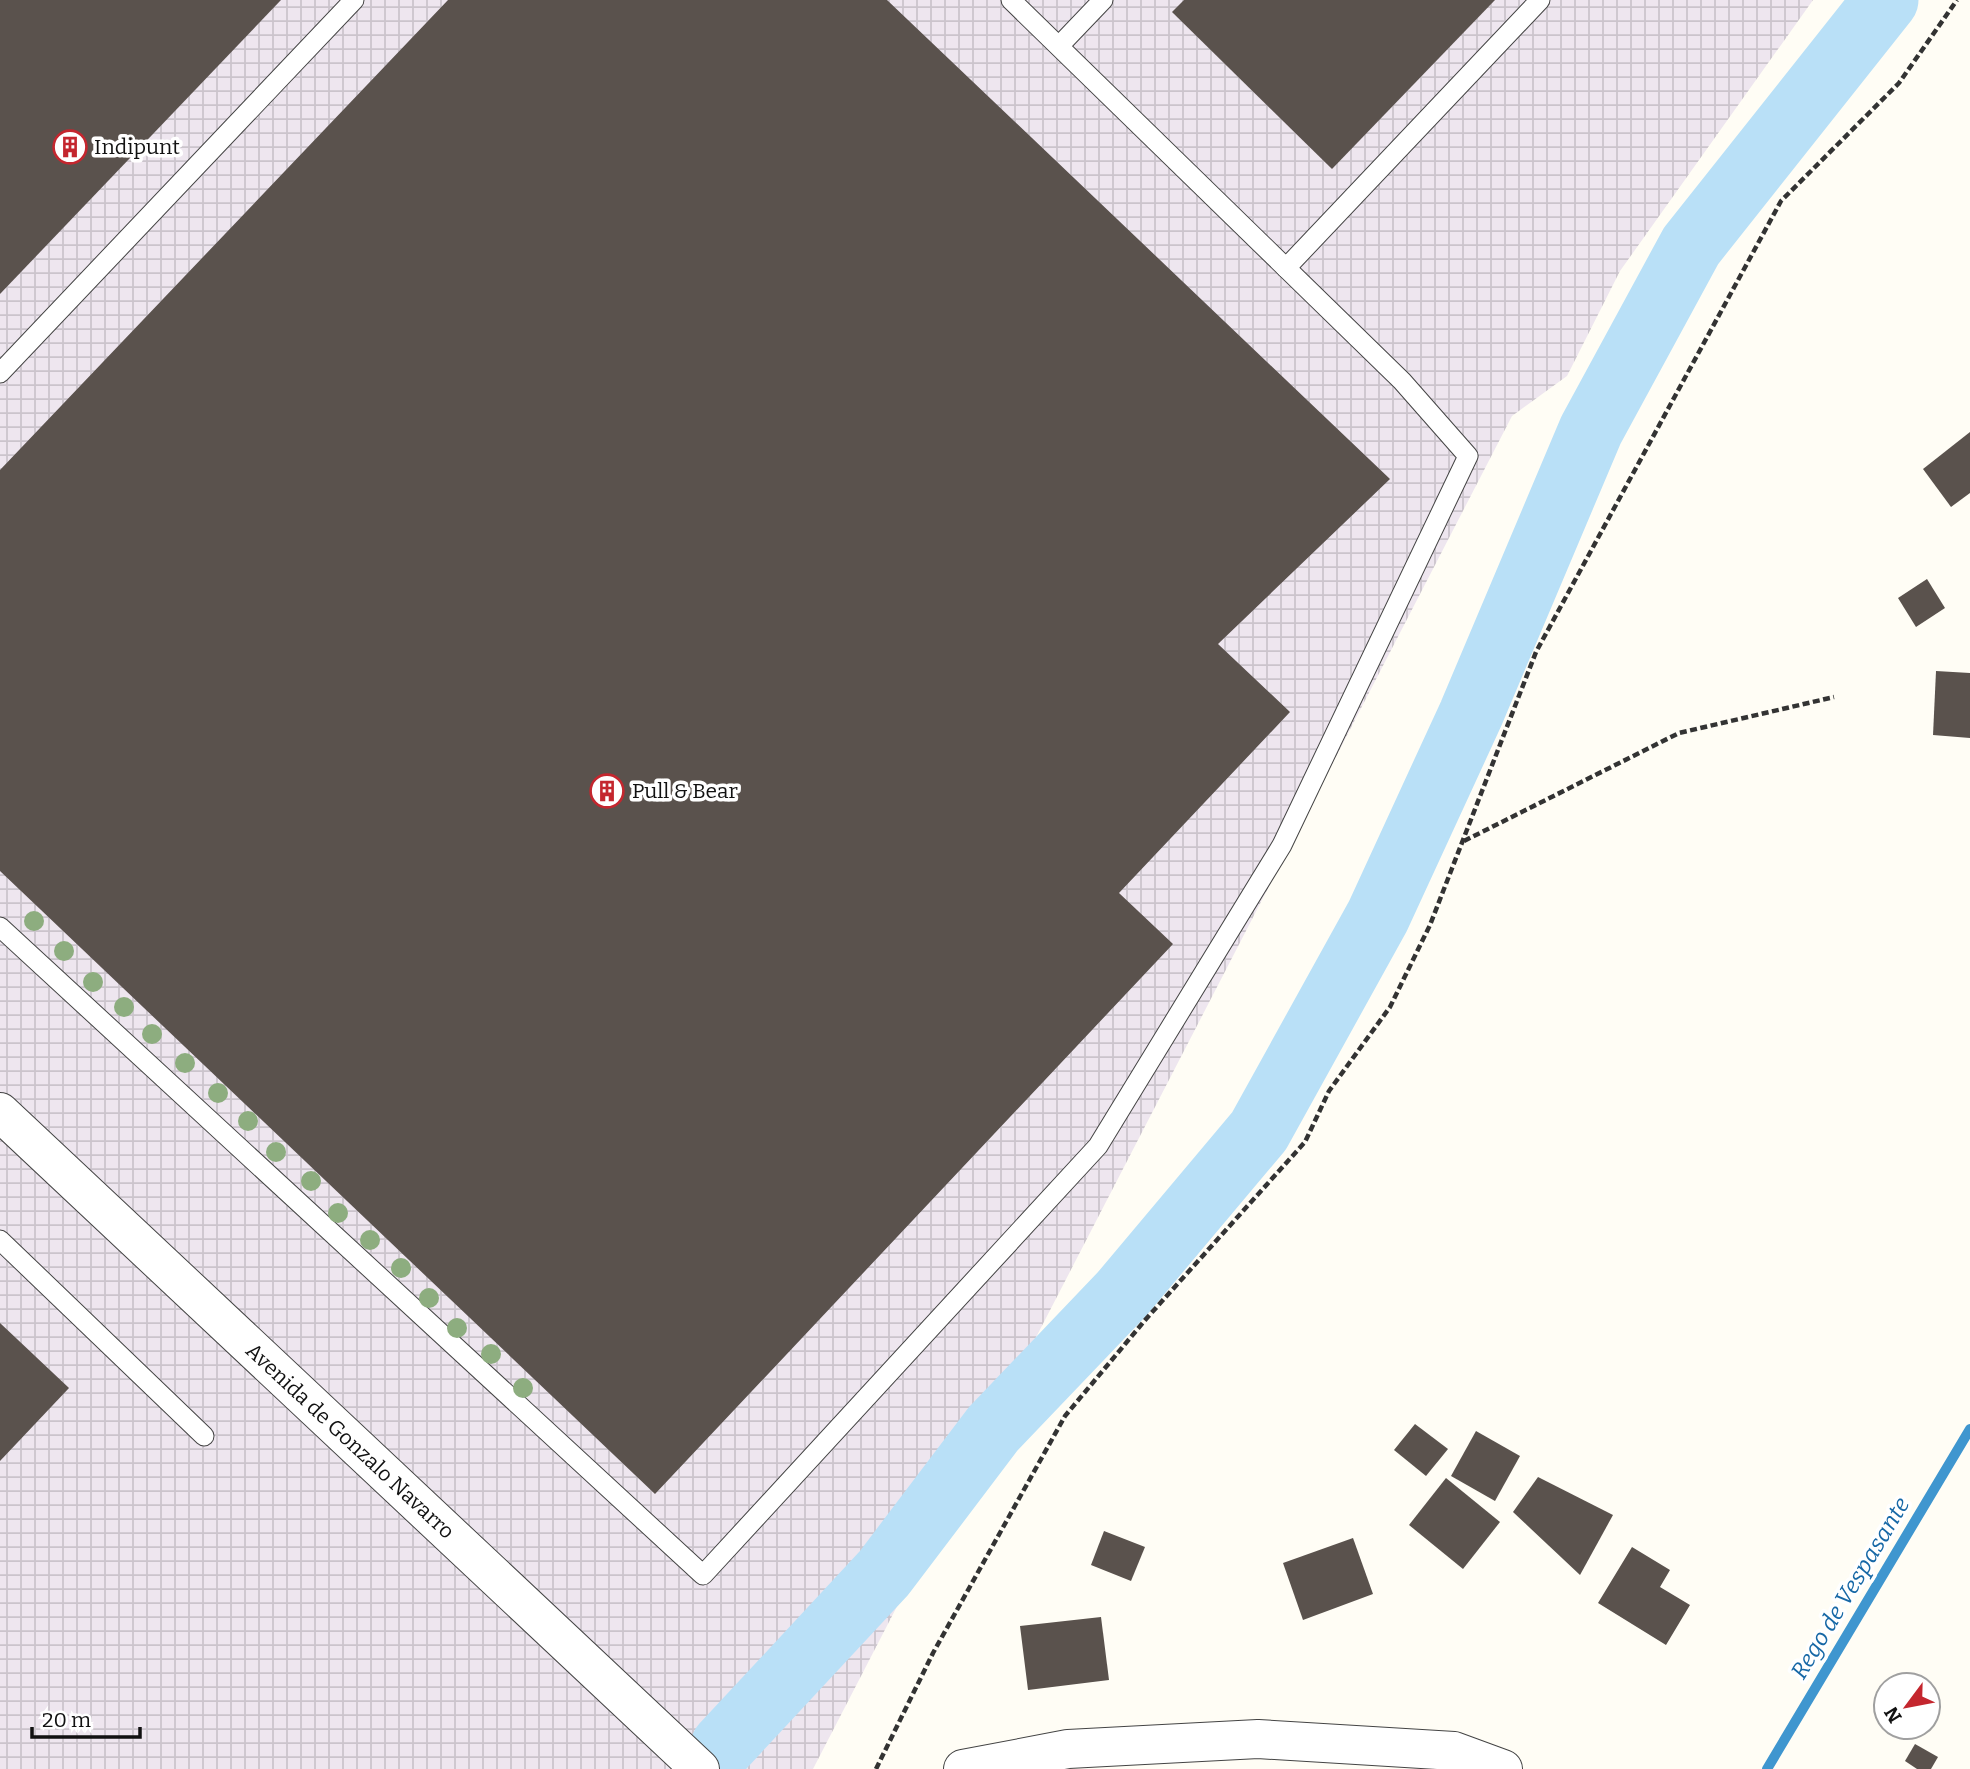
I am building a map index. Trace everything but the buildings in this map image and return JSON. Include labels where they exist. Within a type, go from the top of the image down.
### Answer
[{"type":"street","name":"Avenida de Gonzalo Navarro","points":[[0,1112],[700,1769]]},
{"type":"street","points":[[963,1769],[1068,1749],[1258,1739],[1454,1751],[1503,1769]]},
{"type":"lane","points":[[0,373],[354,0]]},
{"type":"lane","points":[[0,927],[703,1575],[1098,1146],[1282,845],[1468,456],[1402,381],[1011,0]]},
{"type":"lane","points":[[1059,47],[1103,0]]},
{"type":"lane","points":[[1286,268],[1540,0]]},
{"type":"lane","points":[[0,1240],[204,1436]]},
{"type":"path","points":[[876,1769],[933,1653],[1065,1416],[1146,1319],[1305,1142],[1329,1091],[1390,1007],[1430,925],[1536,652],[1781,201],[1899,83],[1957,0]]},
{"type":"path","points":[[1463,842],[1679,733],[1833,698]]},
{"type":"shaded area","points":[[0,0],[1813,0],[1620,271],[1567,376],[1512,416],[813,1769],[0,1769]]},
{"type":"waterway","points":[[723,1746],[884,1573],[993,1429],[1122,1294],[1259,1131],[1378,916],[1471,714],[1591,430],[1691,246],[1886,0]]},
{"type":"waterway","name":"Rego de Vespasante","points":[[1767,1769],[1970,1429]]},
{"type":"place","name":"Indipunt","points":[[70,147]]},
{"type":"place","name":"Pull & Bear","points":[[607,791]]}]
